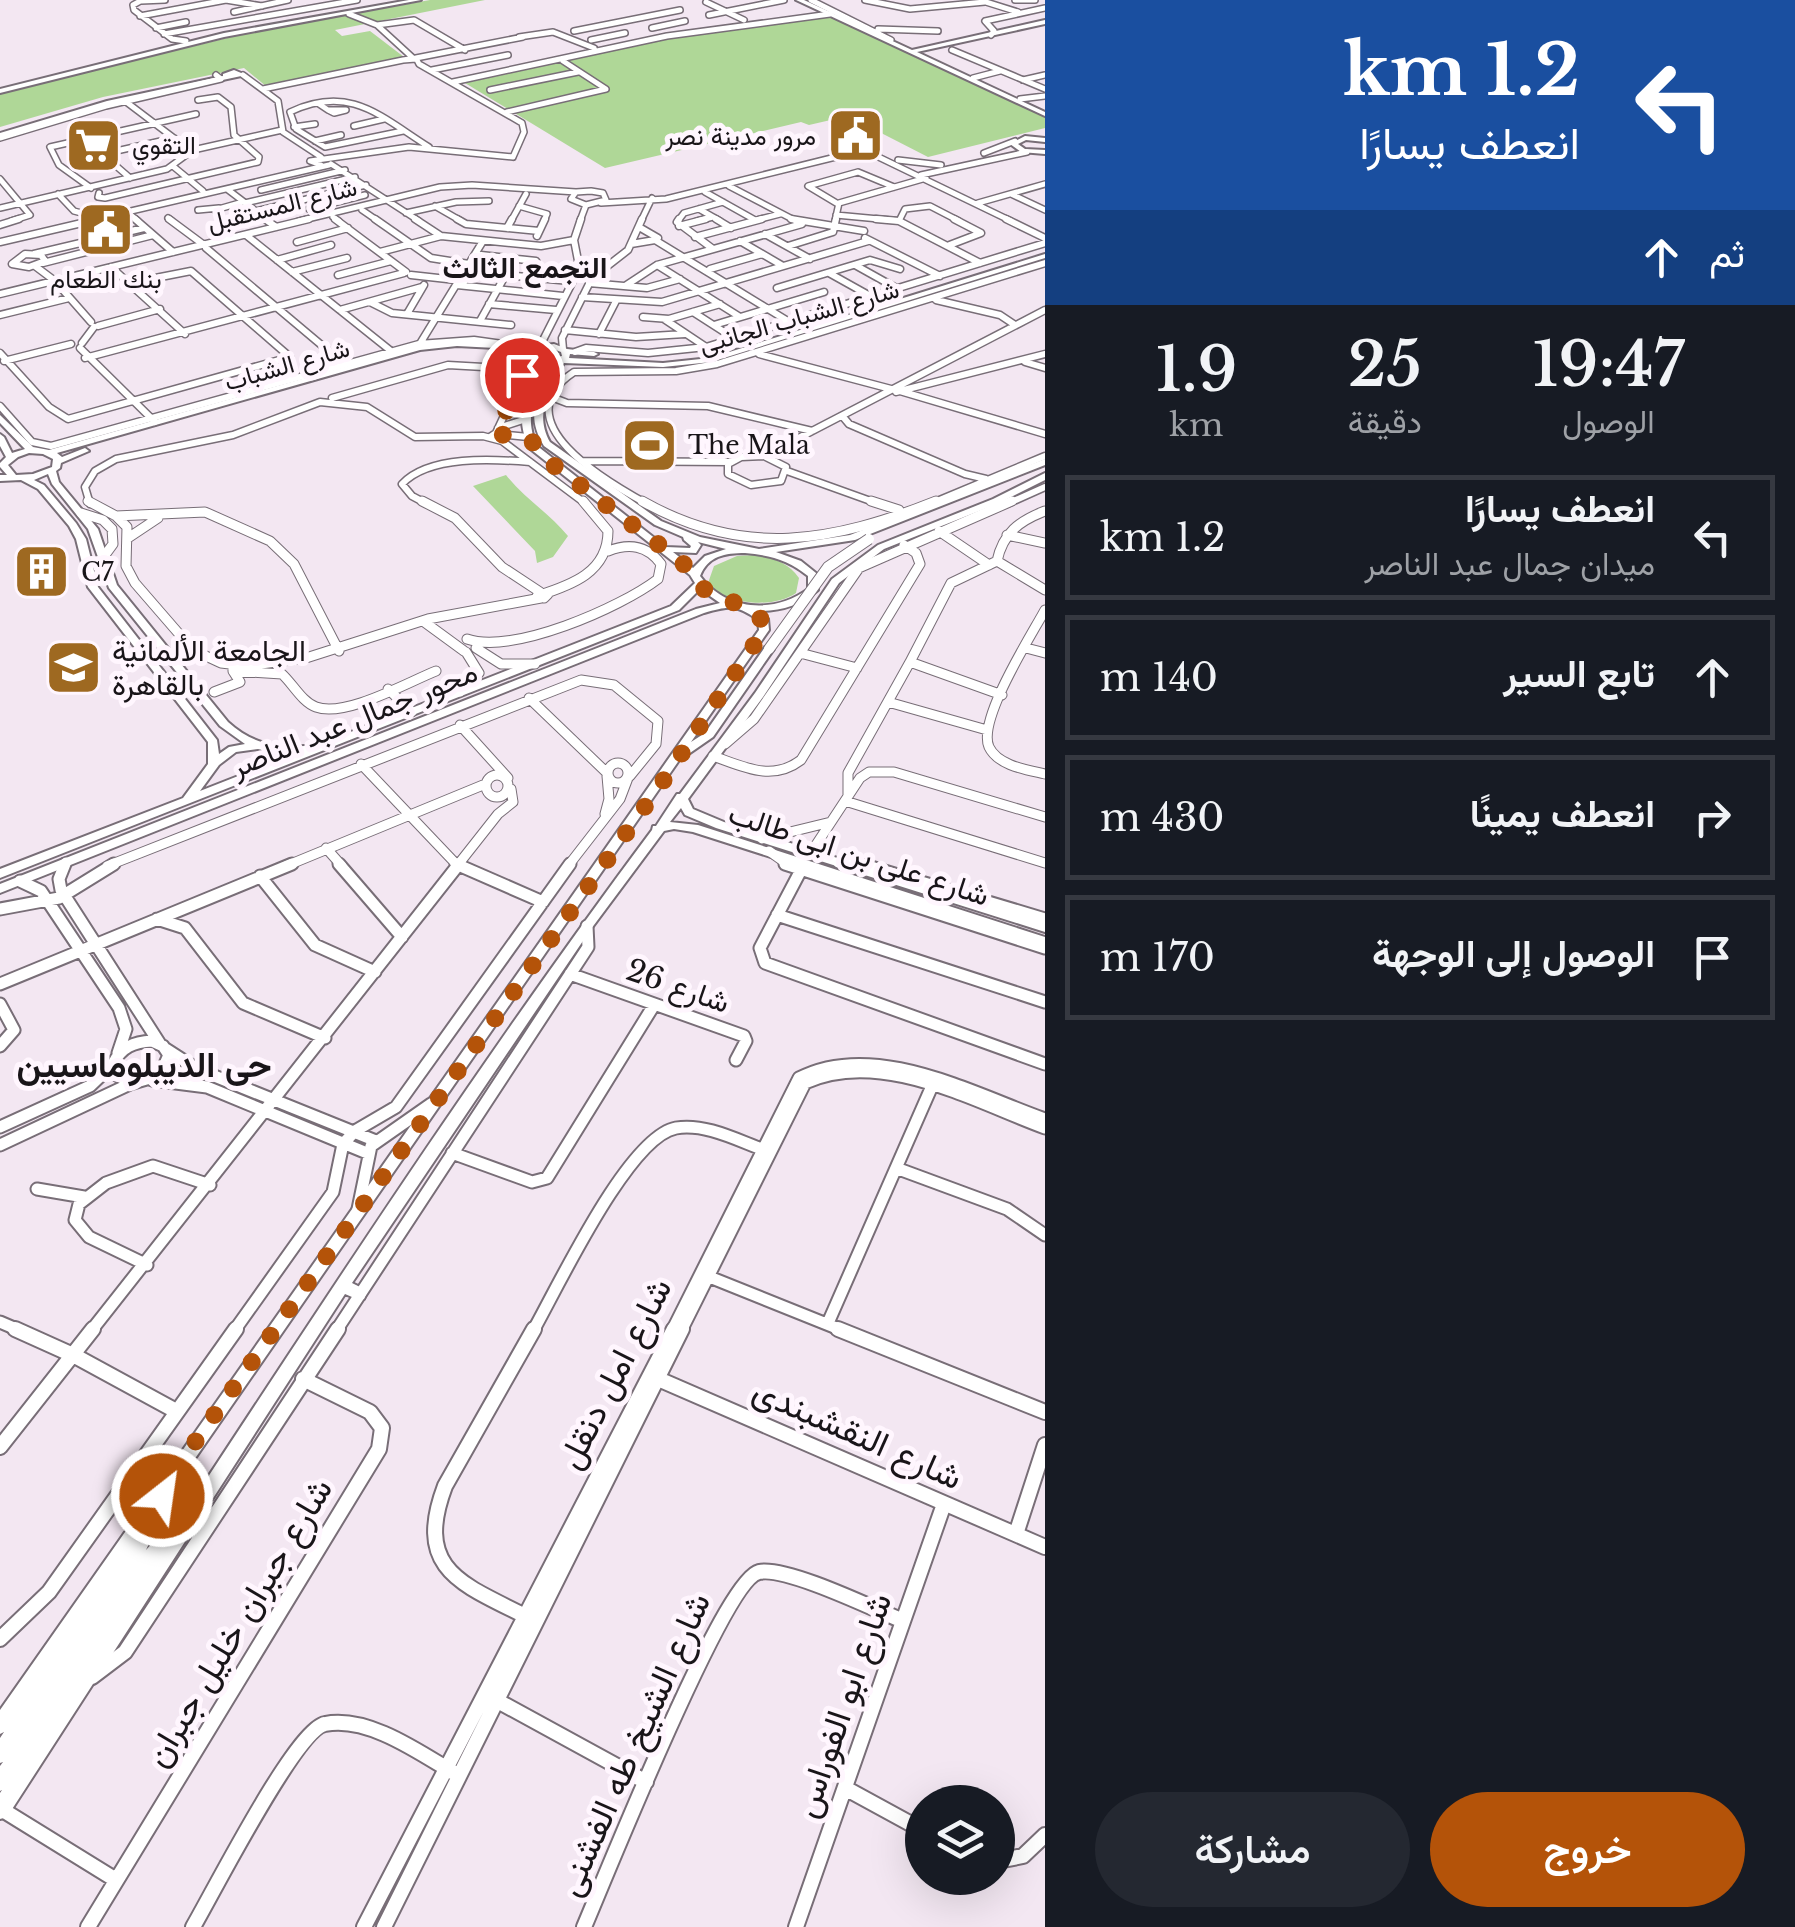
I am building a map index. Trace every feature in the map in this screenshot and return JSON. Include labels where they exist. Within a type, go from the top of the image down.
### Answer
[{"type":"main road","points":[[0,89],[224,35],[349,14],[359,6],[400,0]]},
{"type":"main road","points":[[0,89],[327,5],[418,0]]},
{"type":"main road","points":[[807,4],[1045,112]]},
{"type":"main road","points":[[807,4],[918,53],[1044,25]]},
{"type":"main road","points":[[327,5],[349,14]]},
{"type":"main road","points":[[932,51],[948,51],[1044,25]]},
{"type":"main road","points":[[932,51],[973,78],[1033,102],[1045,112]]},
{"type":"main road","points":[[0,135],[109,102],[229,76]]},
{"type":"main road","points":[[1044,153],[1014,146],[1016,140],[1045,136]]},
{"type":"main road","points":[[536,352],[589,358],[696,355],[1045,247]]},
{"type":"main road","points":[[536,352],[663,365],[711,360],[1045,247]]},
{"type":"main road","name":"شارع الشباب","points":[[52,458],[151,422],[399,354],[460,350],[536,352]]},
{"type":"main road","points":[[536,352],[538,374],[522,420],[528,437],[552,464],[666,549],[730,604],[760,615],[766,627]]},
{"type":"main road","name":"شارع الشباب","points":[[52,458],[399,354]]},
{"type":"main road","points":[[565,354],[551,393],[536,413],[541,436],[564,460],[696,545],[696,550],[686,553],[666,549]]},
{"type":"main road","points":[[538,374],[557,377]]},
{"type":"main road","points":[[0,418],[31,450],[52,458]]},
{"type":"main road","points":[[0,437],[4,463],[18,477],[40,487],[72,524],[81,539],[93,587],[213,742],[214,764]]},
{"type":"main road","points":[[4,463],[31,450]]},
{"type":"main road","points":[[0,478],[18,477],[52,458]]},
{"type":"main road","points":[[52,458],[55,482],[96,535],[112,586],[209,696],[235,735],[262,748]]},
{"type":"main road","points":[[748,608],[790,603],[808,595],[815,585],[840,576],[880,547],[996,501],[1040,473],[1045,459]]},
{"type":"main road","points":[[760,552],[852,538],[990,480],[1040,473]]},
{"type":"main road","points":[[682,753],[709,735],[835,560],[869,539],[997,486],[1040,473]]},
{"type":"main road","points":[[715,754],[714,744],[724,728],[842,563],[875,543],[1040,473]]},
{"type":"main road","points":[[682,534],[799,563],[810,572],[815,585]]},
{"type":"main road","points":[[697,579],[700,563],[710,556],[745,550]]},
{"type":"main road","points":[[0,1810],[342,1284],[587,926],[840,576]]},
{"type":"main road","name":"محور جمال عبد الناصر","points":[[0,874],[112,837],[396,725],[412,712],[685,602],[697,579]]},
{"type":"main road","points":[[685,602],[700,611]]},
{"type":"main road","points":[[790,603],[787,617],[800,635]]},
{"type":"main road","name":"محور جمال عبد الناصر","points":[[0,889],[66,862],[186,801],[322,747],[396,725],[424,721],[700,611],[730,604]]},
{"type":"main road","points":[[766,627],[786,625],[800,635]]},
{"type":"main road","points":[[0,1725],[164,1486],[682,753],[766,627]]},
{"type":"main road","points":[[187,705],[209,696]]},
{"type":"main road","points":[[412,712],[424,721]]},
{"type":"main road","points":[[186,801],[214,764],[233,749],[322,747]]},
{"type":"main road","name":"شارع على بن ابى طالب","points":[[680,797],[689,812],[848,880],[1029,939],[1045,940]]},
{"type":"main road","points":[[681,825],[678,816],[689,812]]},
{"type":"main road","name":"شارع على بن ابى طالب","points":[[657,829],[681,825],[810,854],[1045,928]]},
{"type":"main road","points":[[342,1284],[359,1294]]},
{"type":"main road","points":[[0,1754],[146,1537],[164,1486]]},
{"type":"main road","points":[[0,1782],[160,1545],[196,1513]]},
{"type":"street","points":[[165,0],[142,0],[132,7],[171,42]]},
{"type":"street","points":[[140,16],[228,0],[262,6]]},
{"type":"street","points":[[234,12],[288,0]]},
{"type":"street","points":[[693,5],[716,0]]},
{"type":"street","points":[[748,0],[758,5]]},
{"type":"street","points":[[709,15],[784,0]]},
{"type":"street","points":[[865,0],[922,10],[983,1],[1012,14]]},
{"type":"street","points":[[1015,0],[1035,0]]},
{"type":"street","points":[[706,2],[749,21]]},
{"type":"street","points":[[164,34],[339,3],[359,6]]},
{"type":"street","points":[[265,90],[519,37],[550,33],[587,47],[749,21],[802,10],[807,4]]},
{"type":"street","points":[[452,83],[587,47],[749,21],[807,4],[882,32],[892,40]]},
{"type":"street","points":[[992,35],[994,31],[984,22],[1045,9]]},
{"type":"street","points":[[574,30],[680,10]]},
{"type":"street","points":[[65,225],[311,161],[340,163],[407,149],[513,157],[524,129],[506,112],[411,60],[377,26],[349,14]]},
{"type":"street","points":[[1012,14],[992,25],[1012,30]]},
{"type":"street","points":[[650,16],[680,31]]},
{"type":"street","points":[[377,26],[414,20],[465,50]]},
{"type":"street","points":[[652,28],[685,21]]},
{"type":"street","points":[[154,28],[186,22]]},
{"type":"street","points":[[588,28],[615,41]]},
{"type":"street","points":[[872,28],[938,31]]},
{"type":"street","points":[[882,32],[890,30]]},
{"type":"street","points":[[587,47],[625,34]]},
{"type":"street","points":[[948,51],[1023,80],[1045,95],[1033,102]]},
{"type":"street","points":[[432,70],[508,54]]},
{"type":"street","points":[[411,60],[516,125],[517,132],[502,156]]},
{"type":"street","points":[[484,60],[496,66]]},
{"type":"street","points":[[506,112],[606,89],[563,62]]},
{"type":"street","points":[[461,64],[472,71]]},
{"type":"street","points":[[490,90],[579,71]]},
{"type":"street","points":[[973,78],[1001,71]]},
{"type":"street","points":[[1023,80],[1045,75]]},
{"type":"street","points":[[229,76],[273,101],[279,131],[311,161]]},
{"type":"street","points":[[0,135],[229,76],[265,90],[292,110]]},
{"type":"street","points":[[198,100],[216,97],[231,107],[237,140],[258,160]]},
{"type":"street","points":[[281,118],[292,110],[354,100],[429,148]]},
{"type":"street","points":[[125,101],[191,151]]},
{"type":"street","points":[[279,131],[280,104]]},
{"type":"street","points":[[318,104],[328,110]]},
{"type":"street","points":[[221,109],[231,107]]},
{"type":"street","points":[[292,110],[294,127],[326,147],[403,131]]},
{"type":"street","points":[[196,114],[49,148],[60,166],[99,193],[100,198],[268,160]]},
{"type":"street","points":[[354,126],[384,119]]},
{"type":"street","points":[[294,127],[315,124]]},
{"type":"street","points":[[0,208],[174,167],[191,151],[279,131]]},
{"type":"street","points":[[315,141],[341,135]]},
{"type":"street","points":[[383,136],[394,142]]},
{"type":"street","points":[[84,138],[130,178]]},
{"type":"street","points":[[103,154],[174,138]]},
{"type":"street","points":[[895,187],[858,172],[808,186],[838,204],[895,187],[1016,140]]},
{"type":"street","points":[[348,144],[358,151]]},
{"type":"street","points":[[666,200],[758,170],[864,144],[980,203],[1045,184]]},
{"type":"street","points":[[574,196],[590,190],[652,200],[873,146]]},
{"type":"street","points":[[261,190],[320,176],[340,163],[389,148],[502,156]]},
{"type":"street","points":[[860,150],[948,184],[1045,247]]},
{"type":"street","points":[[574,196],[586,205],[666,200],[705,192],[724,181],[850,152]]},
{"type":"street","points":[[896,159],[949,166],[1027,152]]},
{"type":"street","points":[[0,240],[227,189],[311,161],[340,163],[438,235]]},
{"type":"street","points":[[948,184],[944,176],[949,166]]},
{"type":"street","points":[[174,167],[203,191]]},
{"type":"street","points":[[320,176],[330,183]]},
{"type":"street","points":[[198,210],[214,206],[217,210],[355,177]]},
{"type":"street","points":[[0,179],[28,216],[0,225]]},
{"type":"street","points":[[724,181],[802,224],[864,232]]},
{"type":"street","points":[[256,211],[366,185]]},
{"type":"street","name":"شارع المستقبل","points":[[279,229],[456,185],[574,196]]},
{"type":"street","points":[[278,186],[287,193]]},
{"type":"street","points":[[227,189],[308,252]]},
{"type":"street","name":"شارع المستقبل","points":[[0,297],[389,201],[454,189],[574,196]]},
{"type":"street","points":[[406,213],[435,206],[487,204],[496,191]]},
{"type":"street","points":[[338,192],[348,199]]},
{"type":"street","points":[[705,192],[756,220]]},
{"type":"street","points":[[508,228],[526,194]]},
{"type":"street","points":[[1011,194],[1043,208]]},
{"type":"street","points":[[55,195],[74,211],[102,218]]},
{"type":"street","points":[[55,195],[73,213],[65,225]]},
{"type":"street","points":[[309,209],[365,195]]},
{"type":"street","points":[[601,203],[606,200],[604,195]]},
{"type":"street","points":[[316,197],[327,204]]},
{"type":"street","points":[[565,354],[565,330],[592,279],[620,259],[652,200]]},
{"type":"street","points":[[679,226],[682,214],[723,202]]},
{"type":"street","points":[[788,246],[829,234],[834,228],[838,204]]},
{"type":"street","points":[[899,222],[904,209],[924,204],[981,233],[947,246]]},
{"type":"street","points":[[76,345],[151,422],[344,364],[399,354],[419,344],[502,342],[536,352],[575,276],[574,240],[586,205]]},
{"type":"street","points":[[435,206],[459,222],[539,231]]},
{"type":"street","points":[[519,206],[545,212],[547,216],[537,246]]},
{"type":"street","points":[[699,209],[731,228]]},
{"type":"street","points":[[362,210],[434,259],[469,264]]},
{"type":"street","points":[[126,212],[173,252]]},
{"type":"street","points":[[695,238],[781,214]]},
{"type":"street","points":[[836,215],[899,222],[981,265]]},
{"type":"street","points":[[475,225],[480,216]]},
{"type":"street","points":[[334,217],[408,274]]},
{"type":"street","points":[[679,226],[713,217]]},
{"type":"street","points":[[168,218],[344,364]]},
{"type":"street","points":[[870,218],[864,232],[868,241],[948,275]]},
{"type":"street","points":[[626,286],[657,265],[802,224]]},
{"type":"street","points":[[679,226],[713,249]]},
{"type":"street","points":[[639,227],[795,323]]},
{"type":"street","points":[[144,228],[20,256],[12,262],[20,267],[39,264],[153,235]]},
{"type":"street","points":[[296,242],[348,228]]},
{"type":"street","points":[[766,234],[810,258]]},
{"type":"street","points":[[378,251],[438,235],[537,246],[574,240]]},
{"type":"street","points":[[247,236],[399,354]]},
{"type":"street","points":[[320,236],[361,268]]},
{"type":"street","points":[[631,244],[653,240],[710,269],[728,283]]},
{"type":"street","points":[[419,344],[482,255],[486,241]]},
{"type":"street","points":[[462,282],[469,264],[486,241]]},
{"type":"street","points":[[740,241],[783,266]]},
{"type":"street","points":[[582,298],[650,303],[700,292],[868,241]]},
{"type":"street","name":"شارع المستقبل","points":[[117,268],[205,246]]},
{"type":"street","points":[[277,260],[332,246]]},
{"type":"street","points":[[537,246],[577,262]]},
{"type":"street","name":"شارع الشباب الجانبى","points":[[557,377],[584,370],[690,370],[952,292],[1045,247]]},
{"type":"street","points":[[34,254],[43,256],[39,264]]},
{"type":"street","points":[[710,269],[762,254]]},
{"type":"street","points":[[482,255],[540,264],[536,278]]},
{"type":"street","points":[[292,272],[347,258]]},
{"type":"street","points":[[480,322],[514,258]]},
{"type":"street","points":[[777,288],[877,260],[900,269]]},
{"type":"street","points":[[338,274],[391,261]]},
{"type":"street","points":[[39,264],[92,325]]},
{"type":"street","points":[[323,264],[353,286]]},
{"type":"street","points":[[876,276],[917,264]]},
{"type":"street","points":[[657,265],[740,317]]},
{"type":"street","points":[[855,265],[898,289]]},
{"type":"street","points":[[117,268],[187,332]]},
{"type":"street","points":[[0,353],[4,363],[64,418],[289,358],[191,270],[133,282]]},
{"type":"street","points":[[830,273],[872,297]]},
{"type":"street","points":[[88,359],[408,274],[462,282]]},
{"type":"street","points":[[322,296],[408,274],[562,296]]},
{"type":"street","points":[[505,275],[575,276],[647,288],[680,279]]},
{"type":"street","points":[[756,275],[797,300]]},
{"type":"street","name":"شارع الشباب الجانبى","points":[[565,354],[586,348],[671,353],[706,348],[948,275]]},
{"type":"street","points":[[406,314],[429,278]]},
{"type":"street","points":[[804,280],[846,305]]},
{"type":"street","points":[[340,310],[422,287]]},
{"type":"street","points":[[714,326],[824,292]]},
{"type":"street","points":[[952,292],[962,303]]},
{"type":"street","points":[[0,315],[66,298]]},
{"type":"street","points":[[930,299],[962,303],[1013,320],[1025,320],[1045,310]]},
{"type":"street","points":[[600,334],[616,300]]},
{"type":"street","points":[[370,302],[388,312],[511,325]]},
{"type":"street","points":[[631,352],[650,303]]},
{"type":"street","points":[[489,304],[556,310]]},
{"type":"street","points":[[643,318],[664,320],[720,304]]},
{"type":"street","points":[[502,342],[521,306]]},
{"type":"street","points":[[4,363],[76,345],[92,325],[160,308]]},
{"type":"street","points":[[694,312],[735,339]]},
{"type":"street","points":[[441,318],[437,332],[442,341]]},
{"type":"street","points":[[664,320],[706,348]]},
{"type":"street","points":[[780,462],[784,452],[803,437],[1013,320]]},
{"type":"street","points":[[565,330],[636,337],[684,334]]},
{"type":"street","points":[[775,346],[796,360]]},
{"type":"street","points":[[753,353],[796,360],[1045,432]]},
{"type":"street","points":[[568,405],[551,393],[548,410],[554,436],[582,461],[602,467],[712,464],[741,456],[784,452],[889,387],[918,385],[1019,360],[1042,361]]},
{"type":"street","points":[[339,651],[294,564],[279,547],[205,512],[120,519],[100,511],[85,498],[90,476],[108,463],[138,453],[219,439],[301,406],[448,365],[517,368],[523,373],[494,433]]},
{"type":"street","points":[[926,370],[946,372],[949,377]]},
{"type":"street","points":[[926,370],[932,381]]},
{"type":"street","points":[[918,385],[928,394],[968,409]]},
{"type":"street","points":[[336,399],[367,407],[415,438],[494,433],[528,437]]},
{"type":"street","points":[[548,410],[568,405],[694,407],[814,431]]},
{"type":"street","points":[[0,406],[52,458]]},
{"type":"street","points":[[844,418],[852,428]]},
{"type":"street","points":[[494,433],[522,420]]},
{"type":"street","points":[[830,426],[852,428],[963,476],[990,480]]},
{"type":"street","points":[[796,429],[803,437]]},
{"type":"street","points":[[446,635],[468,638],[543,595],[588,575],[608,551],[610,538],[598,513],[494,433]]},
{"type":"street","points":[[510,460],[520,452]]},
{"type":"street","points":[[764,456],[780,462],[801,481],[881,512]]},
{"type":"street","points":[[602,467],[620,493],[655,512],[730,535],[766,538],[828,536],[881,512],[936,501],[1045,459]]},
{"type":"street","points":[[535,464],[510,460],[418,470],[402,473],[402,484],[408,493],[455,518],[502,567],[543,595]]},
{"type":"street","points":[[728,474],[730,462]]},
{"type":"street","points":[[712,464],[744,484],[801,481]]},
{"type":"street","points":[[776,484],[787,471]]},
{"type":"street","points":[[963,476],[966,487]]},
{"type":"street","points":[[904,545],[916,553],[920,564],[803,758],[791,770],[773,775],[715,754],[754,720],[853,574],[867,562],[904,545],[1045,487]]},
{"type":"street","points":[[847,799],[846,777],[951,583],[993,563],[1017,522],[1045,511]]},
{"type":"street","points":[[81,513],[129,536]]},
{"type":"street","points":[[129,536],[163,514]]},
{"type":"street","points":[[133,517],[140,529]]},
{"type":"street","points":[[102,559],[113,544],[112,530],[120,519]]},
{"type":"street","points":[[120,519],[129,536],[124,560],[134,582],[197,653],[233,667],[282,674],[309,702],[323,708],[340,707],[436,671]]},
{"type":"street","points":[[939,532],[1045,590]]},
{"type":"street","points":[[1007,535],[1045,543]]},
{"type":"street","points":[[419,621],[446,635],[490,645],[503,643],[644,590],[658,580],[661,564],[647,549],[626,546],[610,538]]},
{"type":"street","points":[[608,551],[626,546]]},
{"type":"street","points":[[1045,610],[986,730],[986,743],[996,755],[1045,774]]},
{"type":"street","points":[[233,667],[339,651],[442,613],[501,664],[536,664]]},
{"type":"street","points":[[455,695],[478,675],[468,638]]},
{"type":"street","points":[[1026,648],[1045,653]]},
{"type":"street","points":[[800,653],[857,668]]},
{"type":"street","points":[[910,662],[944,678],[1002,694]]},
{"type":"street","points":[[209,696],[240,682],[233,667]]},
{"type":"street","points":[[0,909],[44,896],[64,896],[105,867],[460,725],[529,698],[580,680],[614,685],[658,721],[659,738],[629,777],[619,781],[606,774],[529,698]]},
{"type":"street","points":[[388,689],[412,712]]},
{"type":"street","points":[[888,702],[986,730]]},
{"type":"street","points":[[0,1447],[210,1185],[498,814],[513,802],[510,784],[460,725]]},
{"type":"street","points":[[606,774],[653,750]]},
{"type":"street","points":[[0,1639],[49,1592],[333,1192],[340,1180],[348,1138],[396,1107],[626,789],[630,769],[590,754]]},
{"type":"street","points":[[489,759],[487,786],[498,814]]},
{"type":"street","points":[[361,764],[459,867],[543,902]]},
{"type":"street","points":[[810,854],[860,778],[886,770],[1045,817]]},
{"type":"street","points":[[604,816],[609,799],[606,774]]},
{"type":"street","points":[[487,786],[502,794],[510,784]]},
{"type":"street","points":[[0,984],[408,814],[487,786],[510,784]]},
{"type":"street","points":[[847,799],[1045,862]]},
{"type":"street","points":[[832,822],[766,845],[780,862],[848,880]]},
{"type":"street","points":[[326,848],[402,937]]},
{"type":"street","points":[[838,863],[848,860],[1045,919]]},
{"type":"street","points":[[44,896],[58,884],[66,862]]},
{"type":"street","points":[[801,870],[759,952],[769,966],[1045,1064]]},
{"type":"street","points":[[260,876],[315,944],[376,972]]},
{"type":"street","points":[[0,1127],[90,1086],[105,1075],[125,1036],[123,1015],[44,896],[20,881]]},
{"type":"street","points":[[58,884],[94,945],[169,1055],[166,1069],[152,1080]]},
{"type":"street","points":[[184,928],[194,903]]},
{"type":"street","points":[[777,914],[1045,1002]]},
{"type":"street","points":[[156,919],[184,928],[243,1003],[325,1038]]},
{"type":"street","points":[[87,1679],[125,1652],[590,943],[587,926]]},
{"type":"street","points":[[1029,939],[1045,948]]},
{"type":"street","name":"شارع 26","points":[[570,974],[744,1036],[746,1041],[736,1060]]},
{"type":"street","points":[[0,1004],[14,1030],[0,1046]]},
{"type":"street","points":[[452,1153],[532,1182],[547,1178],[654,1005]]},
{"type":"street","points":[[116,1058],[133,1043],[163,1046],[188,1065],[348,1138],[367,1153]]},
{"type":"street","points":[[116,1058],[118,1076],[133,1083]]},
{"type":"street","name":"شارع امل دنقل","points":[[384,1927],[452,1772],[765,1151],[800,1090],[824,1072],[878,1070],[1045,1119]]},
{"type":"street","points":[[0,1145],[80,1104],[133,1083],[152,1080],[198,1084],[271,1106]]},
{"type":"street","points":[[828,1323],[933,1085]]},
{"type":"street","name":"شارع امل دنقل","points":[[933,1085],[1045,1128]]},
{"type":"street","points":[[357,1214],[367,1153],[376,1141],[440,1097]]},
{"type":"street","points":[[529,1618],[454,1578],[435,1557],[432,1521],[445,1486],[619,1178],[644,1142],[665,1128],[687,1125],[765,1151]]},
{"type":"street","points":[[348,1138],[376,1141]]},
{"type":"street","points":[[147,1265],[81,1232],[75,1212],[84,1197],[118,1178],[153,1166],[210,1185]]},
{"type":"street","points":[[896,1168],[1007,1209],[1045,1235]]},
{"type":"street","points":[[37,1190],[84,1197]]},
{"type":"street","points":[[704,1275],[1045,1412]]},
{"type":"street","points":[[0,1322],[75,1356],[176,1411]]},
{"type":"street","name":"شارع النقشبندى","points":[[652,1377],[1045,1546]]},
{"type":"street","name":"شارع جبران خليل جبران","points":[[88,1927],[379,1449],[382,1428],[370,1412],[303,1379]]},
{"type":"street","points":[[1016,1534],[1045,1445]]},
{"type":"street","name":"شارع ابو الفوراس","points":[[796,1927],[944,1504]]},
{"type":"street","name":"شارع الشيخ طه الفشنى","points":[[584,1927],[646,1782],[738,1586],[750,1575],[768,1571],[786,1574],[902,1621]]},
{"type":"street","name":"شارع امل دنقل","points":[[364,1927],[496,1700],[529,1618]]},
{"type":"street","points":[[496,1700],[646,1782]]},
{"type":"street","points":[[193,1927],[294,1751],[316,1727],[344,1722],[358,1726],[452,1772]]},
{"type":"street","points":[[845,1788],[905,1821]]},
{"type":"street","points":[[0,1810],[116,1880]]},
{"type":"street","points":[[1015,1858],[1023,1856],[1045,1834]]},
{"type":"green space","points":[[430,0],[485,0],[335,30],[342,36],[370,31],[404,57],[267,87],[244,68],[103,97],[0,127],[0,93],[252,32]]},
{"type":"green space","points":[[830,16],[1045,116],[1045,128],[928,157],[848,116],[809,125],[801,122],[605,168],[465,83],[675,37]]},
{"type":"green space","points":[[506,475],[568,536],[553,557],[537,563],[535,551],[473,486]]},
{"type":"green space","points":[[737,556],[773,559],[789,568],[799,578],[796,593],[775,601],[750,602],[726,596],[708,583],[714,566]]},
{"type":"place","name":"مرور مدينة نصر","points":[[855,136]]},
{"type":"place","name":"التقوي","points":[[93,145]]},
{"type":"place","name":"بنك الطعام","points":[[106,230]]},
{"type":"place","name":"The Mala","points":[[649,445]]},
{"type":"place","name":"C7","points":[[42,572]]},
{"type":"place","name":"الجامعة الألمانية بالقاهرة","points":[[73,667]]},
{"type":"district","name":"التجمع الثالث","points":[[525,267]]},
{"type":"district","name":"حى الديبلوماسيين","points":[[144,1064]]},
{"type":"route","points":[[162,1496],[164,1486],[668,774],[766,627],[756,612],[720,600],[705,590],[682,562],[552,464],[528,437],[496,434],[522,375]]}]
